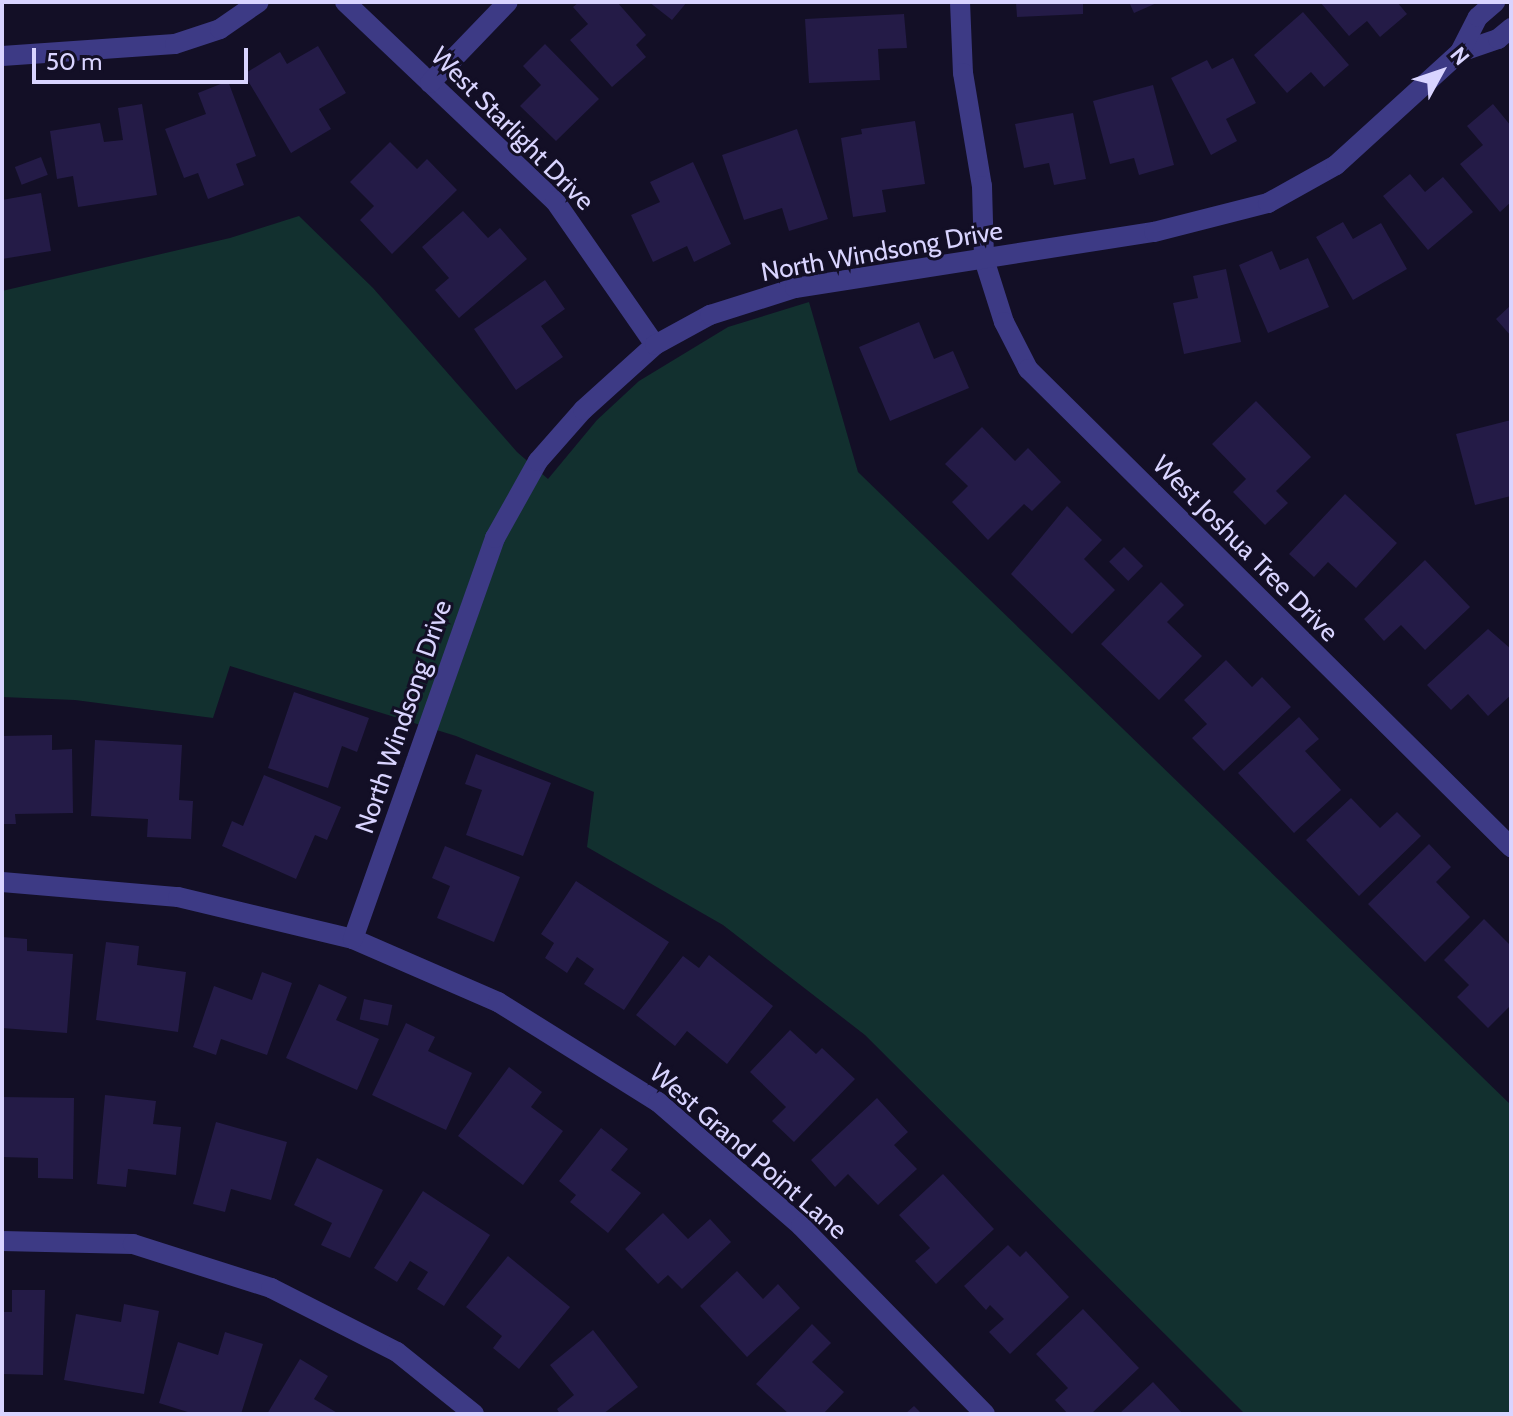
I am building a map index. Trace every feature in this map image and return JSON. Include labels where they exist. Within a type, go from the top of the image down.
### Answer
[{"type":"street","points":[[2,56],[175,44],[220,29],[259,2]]},
{"type":"street","name":"West Starlight Drive","points":[[345,2],[555,201],[655,345]]},
{"type":"street","points":[[430,83],[508,2]]},
{"type":"street","name":"West Joshua Tree Drive","points":[[960,2],[963,73],[982,186],[984,259],[1004,322],[1028,369],[1511,847]]},
{"type":"street","name":"North Windsong Drive","points":[[1460,52],[1478,17],[1495,2]]},
{"type":"street","name":"North Windsong Drive","points":[[353,939],[495,538],[538,461],[583,410],[655,345],[710,315],[795,288],[1154,232],[1268,203],[1336,165],[1460,52],[1511,28]]},
{"type":"street","name":"West Grand Point Lane","points":[[2,882],[178,897],[353,939],[498,1002],[658,1102],[801,1226],[985,1414]]},
{"type":"street","points":[[2,1241],[133,1244],[271,1288],[397,1352],[474,1414]]},
{"type":"green space","points":[[299,216],[373,288],[517,452],[548,479],[597,420],[639,381],[728,327],[809,302],[858,472],[1511,1105],[1511,1414],[1245,1414],[865,1035],[723,925],[587,847],[594,792],[456,736],[230,666],[213,718],[75,700],[2,697],[2,291],[230,238]]},
{"type":"building","points":[[579,2],[617,2],[646,35],[636,45],[646,57],[612,87],[570,40],[588,24],[573,7]]},
{"type":"building","points":[[649,2],[687,2],[672,20]]},
{"type":"building","points":[[1016,2],[1083,2],[1083,14],[1017,17]]},
{"type":"building","points":[[1129,2],[1159,2],[1134,13]]},
{"type":"building","points":[[1320,2],[1397,2],[1407,14],[1380,37],[1367,21],[1349,36]]},
{"type":"building","points":[[1303,12],[1349,65],[1324,87],[1311,72],[1287,93],[1254,55]]},
{"type":"building","points":[[904,14],[907,48],[878,49],[880,80],[809,83],[805,19]]},
{"type":"building","points":[[545,44],[599,99],[556,141],[520,106],[541,85],[523,66]]},
{"type":"building","points":[[318,46],[346,93],[319,109],[331,129],[291,153],[244,74],[280,52],[287,64]]},
{"type":"building","points":[[1233,58],[1256,103],[1226,119],[1237,141],[1211,155],[1171,78],[1207,60],[1212,69]]},
{"type":"building","points":[[228,81],[256,156],[236,164],[244,185],[208,199],[198,173],[184,178],[165,129],[206,114],[198,93]]},
{"type":"building","points":[[1153,85],[1174,165],[1139,175],[1134,158],[1110,164],[1093,101]]},
{"type":"building","points":[[142,104],[157,195],[78,207],[73,176],[57,179],[50,131],[100,123],[104,142],[123,140],[118,108]]},
{"type":"building","points":[[1493,104],[1511,126],[1511,202],[1500,212],[1460,164],[1483,145],[1467,126]]},
{"type":"building","points":[[1073,113],[1086,179],[1054,185],[1049,163],[1024,168],[1015,124]]},
{"type":"building","points":[[915,121],[925,184],[882,190],[886,212],[853,217],[841,138],[862,134],[861,129]]},
{"type":"building","points":[[797,129],[828,219],[789,231],[782,208],[744,220],[722,155]]},
{"type":"building","points":[[390,142],[417,169],[427,159],[457,190],[392,254],[360,220],[374,206],[350,182]]},
{"type":"building","points":[[41,157],[48,175],[22,185],[15,167]]},
{"type":"building","points":[[693,162],[731,244],[694,262],[687,246],[653,262],[631,215],[660,202],[650,182]]},
{"type":"building","points":[[1410,174],[1425,192],[1443,177],[1473,212],[1428,250],[1383,196]]},
{"type":"building","points":[[41,193],[51,251],[2,259],[2,200]]},
{"type":"building","points":[[463,211],[488,238],[500,228],[527,259],[459,318],[435,290],[449,278],[422,247]]},
{"type":"building","points":[[1343,222],[1353,239],[1381,223],[1407,269],[1353,300],[1316,237]]},
{"type":"building","points":[[1272,251],[1280,270],[1308,258],[1329,307],[1268,333],[1239,265]]},
{"type":"building","points":[[1226,269],[1241,342],[1184,354],[1173,303],[1198,298],[1193,276]]},
{"type":"building","points":[[545,280],[565,309],[541,326],[563,357],[516,390],[474,329]]},
{"type":"building","points":[[1511,305],[1511,336],[1496,319]]},
{"type":"building","points":[[919,322],[934,359],[953,351],[969,388],[890,421],[859,347]]},
{"type":"building","points":[[1256,401],[1311,457],[1276,491],[1288,503],[1265,525],[1233,492],[1246,479],[1212,444]]},
{"type":"building","points":[[1511,420],[1511,496],[1475,505],[1456,434]]},
{"type":"building","points":[[982,427],[1015,461],[1028,448],[1061,482],[1032,511],[1024,504],[988,540],[952,502],[968,486],[945,464]]},
{"type":"building","points":[[1345,494],[1397,543],[1356,588],[1328,562],[1314,577],[1289,554]]},
{"type":"building","points":[[1067,506],[1102,540],[1084,559],[1115,590],[1072,634],[1011,574]]},
{"type":"building","points":[[1124,547],[1143,566],[1128,581],[1109,562]]},
{"type":"building","points":[[1425,560],[1470,607],[1425,650],[1401,625],[1384,641],[1364,619]]},
{"type":"building","points":[[1161,582],[1184,605],[1167,622],[1202,656],[1159,700],[1101,644]]},
{"type":"building","points":[[1488,629],[1511,649],[1511,695],[1488,716],[1468,694],[1451,710],[1427,685]]},
{"type":"building","points":[[1226,660],[1252,687],[1262,677],[1291,707],[1224,771],[1192,738],[1207,724],[1184,700]]},
{"type":"building","points":[[294,692],[369,718],[357,752],[342,746],[328,788],[268,768]]},
{"type":"building","points":[[1299,717],[1319,739],[1305,751],[1341,790],[1294,833],[1238,773]]},
{"type":"building","points":[[52,735],[52,750],[72,749],[73,813],[15,814],[16,824],[2,824],[2,736]]},
{"type":"building","points":[[95,740],[182,745],[179,800],[193,801],[191,839],[147,837],[148,819],[91,816]]},
{"type":"building","points":[[476,754],[551,783],[523,856],[466,835],[482,790],[465,784]]},
{"type":"building","points":[[264,775],[341,807],[327,840],[315,835],[296,879],[222,846],[232,821],[243,826]]},
{"type":"building","points":[[1351,798],[1380,828],[1397,812],[1421,836],[1359,896],[1306,840]]},
{"type":"building","points":[[1429,844],[1451,867],[1436,882],[1470,917],[1425,962],[1368,904]]},
{"type":"building","points":[[445,846],[520,877],[494,942],[437,918],[450,886],[432,878]]},
{"type":"building","points":[[576,881],[669,942],[624,1010],[584,984],[594,969],[577,957],[567,973],[545,958],[554,943],[541,934]]},
{"type":"building","points":[[1484,919],[1511,946],[1511,1005],[1488,1028],[1457,997],[1469,985],[1444,960]]},
{"type":"building","points":[[2,937],[27,939],[27,951],[73,954],[67,1033],[2,1028]]},
{"type":"building","points":[[106,942],[139,946],[137,965],[186,972],[178,1032],[96,1020]]},
{"type":"building","points":[[709,955],[773,1006],[727,1064],[687,1031],[675,1046],[636,1015],[683,956],[699,968]]},
{"type":"building","points":[[262,972],[292,983],[267,1055],[221,1039],[216,1055],[193,1047],[214,986],[252,1000]]},
{"type":"building","points":[[319,984],[347,997],[336,1020],[379,1039],[357,1090],[286,1058]]},
{"type":"building","points":[[364,999],[392,1005],[388,1026],[360,1020]]},
{"type":"building","points":[[406,1023],[435,1037],[428,1051],[472,1073],[446,1130],[372,1095]]},
{"type":"building","points":[[790,1030],[816,1054],[822,1048],[855,1079],[794,1142],[772,1121],[786,1107],[750,1072]]},
{"type":"building","points":[[509,1067],[542,1092],[531,1107],[563,1131],[523,1185],[458,1136]]},
{"type":"building","points":[[105,1095],[156,1101],[153,1124],[181,1127],[176,1175],[128,1169],[126,1187],[97,1184]]},
{"type":"building","points":[[2,1097],[74,1098],[73,1179],[38,1178],[38,1158],[2,1157]]},
{"type":"building","points":[[877,1098],[908,1132],[894,1145],[917,1169],[878,1205],[848,1174],[835,1187],[811,1160]]},
{"type":"building","points":[[216,1122],[287,1142],[271,1200],[231,1189],[225,1212],[193,1204]]},
{"type":"building","points":[[601,1128],[628,1149],[611,1170],[641,1193],[608,1233],[570,1202],[576,1195],[559,1181]]},
{"type":"building","points":[[317,1158],[383,1190],[350,1258],[321,1245],[332,1223],[294,1205]]},
{"type":"building","points":[[943,1174],[994,1229],[936,1284],[915,1261],[930,1248],[899,1215]]},
{"type":"building","points":[[423,1191],[490,1235],[444,1306],[417,1289],[428,1272],[410,1261],[397,1282],[374,1268]]},
{"type":"building","points":[[663,1213],[688,1239],[710,1219],[731,1242],[682,1289],[668,1275],[658,1284],[625,1249]]},
{"type":"building","points":[[1008,1245],[1020,1257],[1026,1251],[1069,1297],[1010,1354],[989,1332],[1004,1319],[990,1305],[986,1310],[964,1286]]},
{"type":"building","points":[[508,1256],[570,1307],[519,1369],[493,1348],[502,1336],[466,1307]]},
{"type":"building","points":[[737,1271],[763,1299],[778,1284],[800,1308],[747,1357],[700,1306]]},
{"type":"building","points":[[12,1290],[45,1290],[43,1375],[2,1374],[2,1312],[12,1312]]},
{"type":"building","points":[[124,1304],[159,1311],[144,1394],[64,1380],[76,1314],[121,1322]]},
{"type":"building","points":[[1083,1309],[1139,1368],[1091,1414],[1068,1414],[1055,1400],[1068,1388],[1036,1354]]},
{"type":"building","points":[[812,1324],[831,1343],[812,1362],[844,1392],[823,1414],[789,1414],[756,1384]]},
{"type":"building","points":[[593,1330],[638,1387],[603,1414],[560,1414],[557,1409],[574,1395],[550,1365]]},
{"type":"building","points":[[225,1332],[263,1344],[241,1414],[194,1414],[159,1403],[178,1342],[218,1355]]},
{"type":"building","points":[[300,1359],[328,1376],[314,1399],[339,1414],[267,1414]]},
{"type":"building","points":[[1153,1382],[1183,1414],[1119,1414]]},
{"type":"building","points":[[914,1406],[922,1414],[905,1414]]}]
